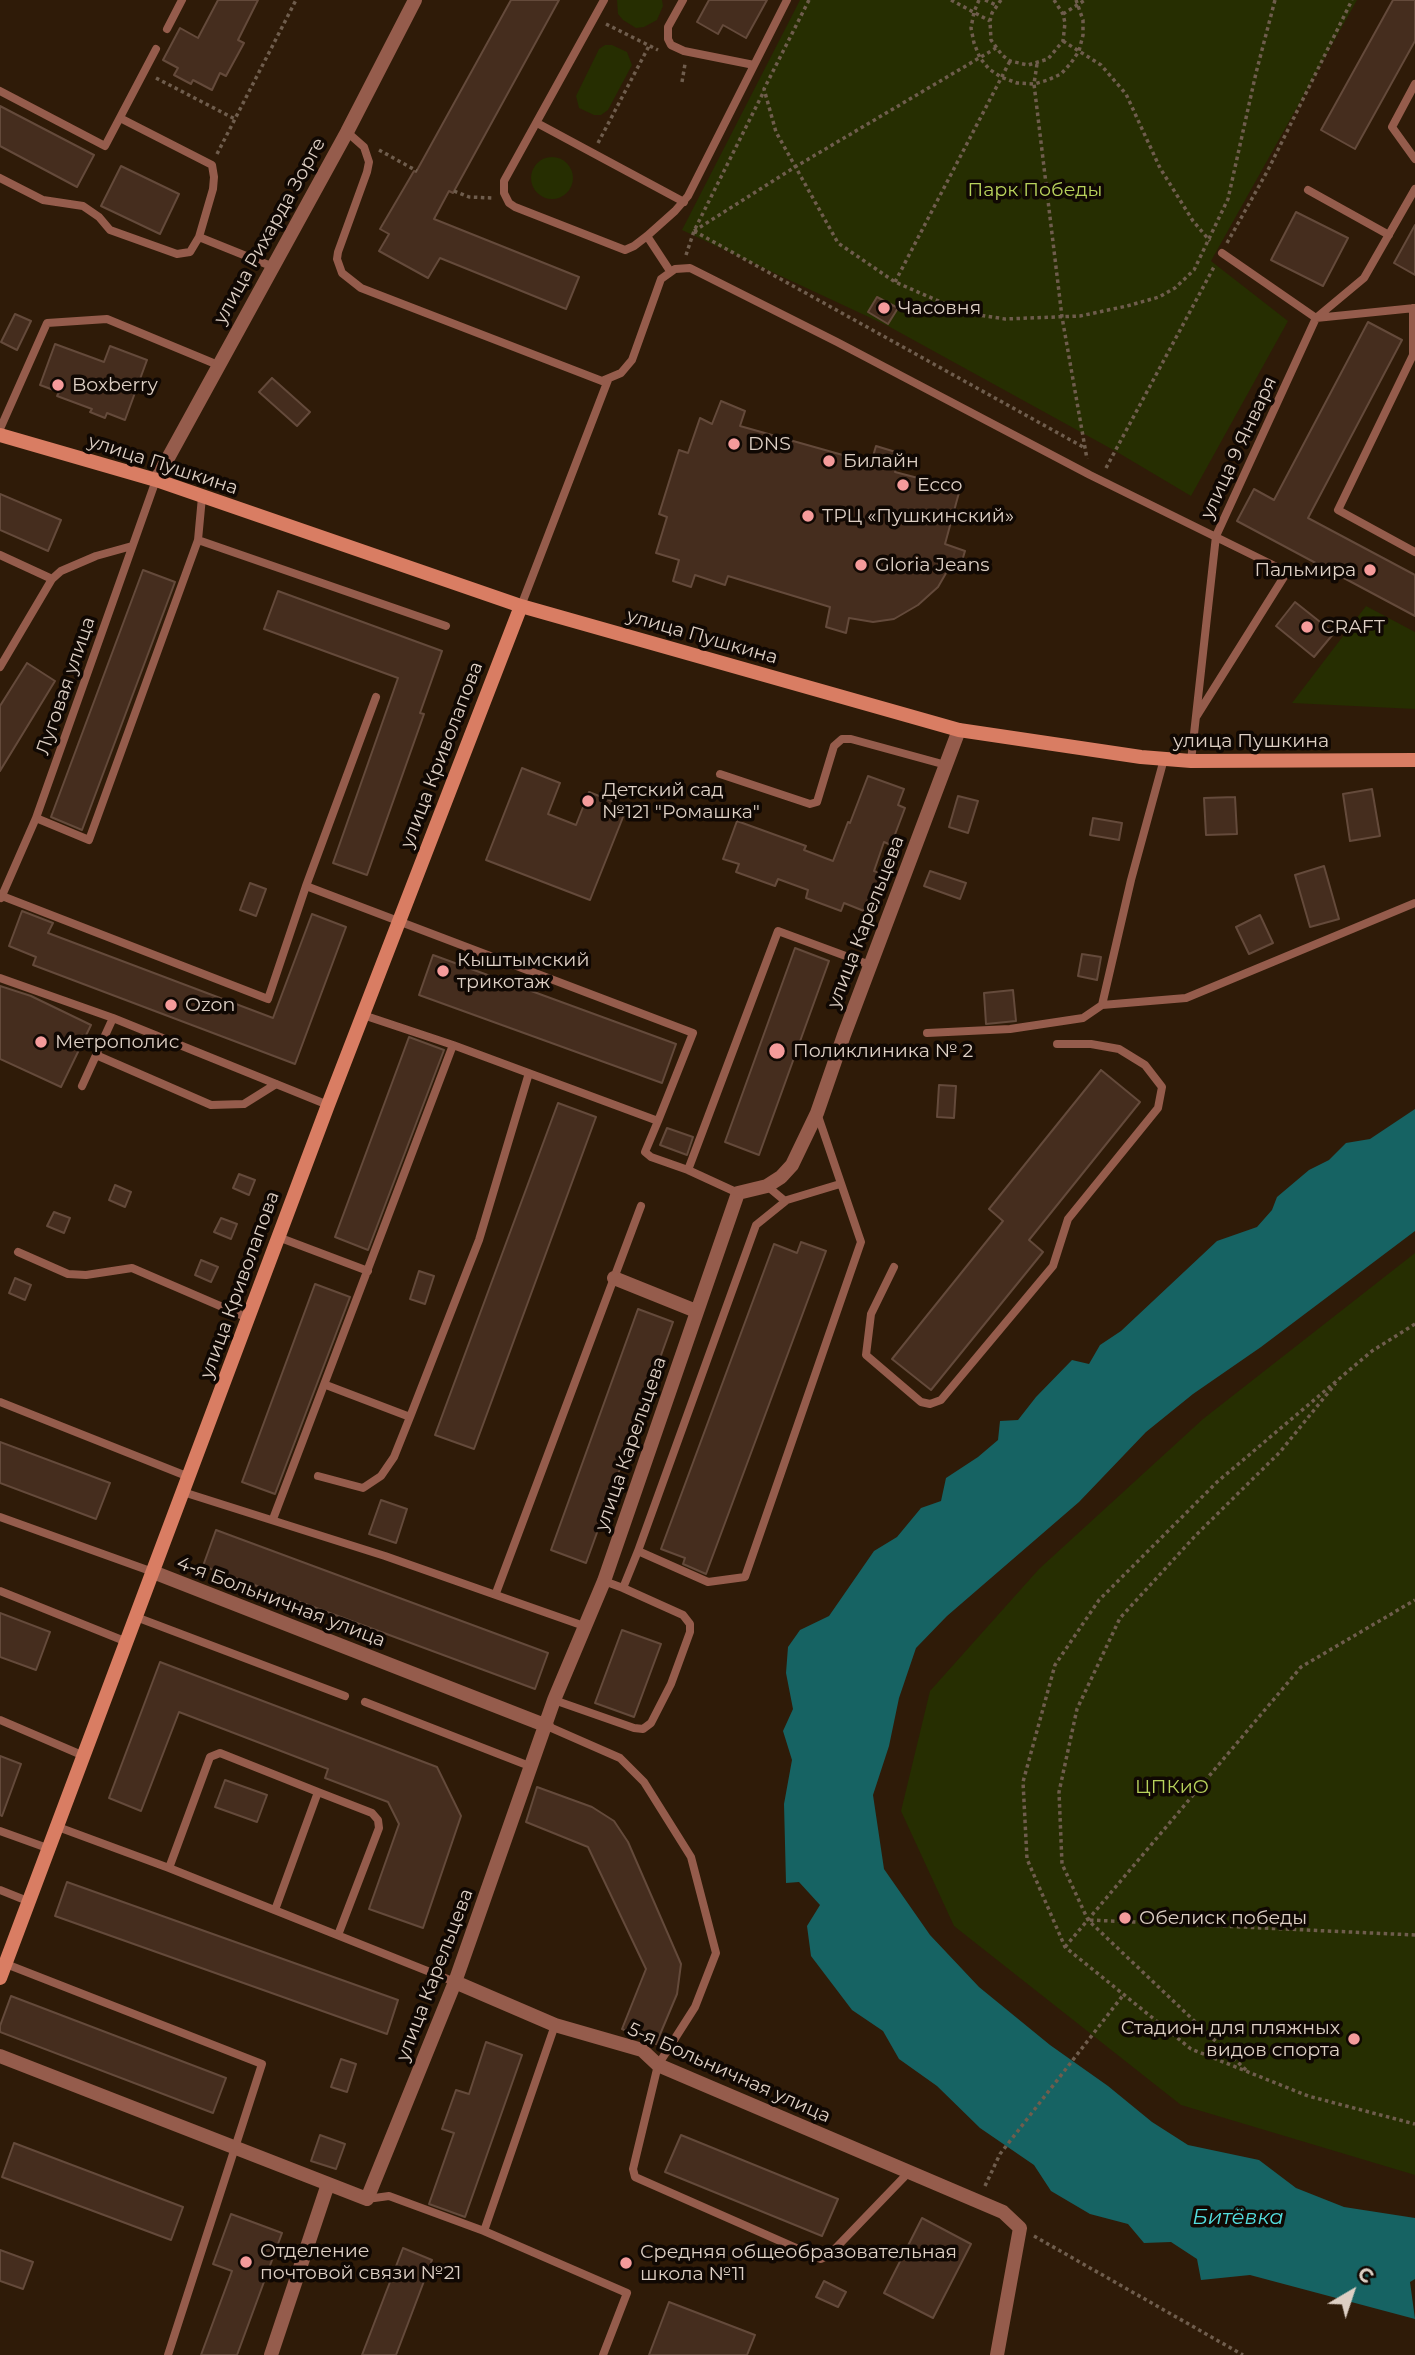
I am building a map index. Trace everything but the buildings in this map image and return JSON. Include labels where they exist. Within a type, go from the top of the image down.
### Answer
[{"type":"street","name":"улица Рихарда Зорге","points":[[156,480],[271,266],[350,134],[415,0]]},
{"type":"street","name":"улица Пушкина","points":[[0,435],[156,480],[521,606],[959,730],[1191,761],[1415,760]]},
{"type":"street","name":"улица Криволапова","points":[[3,1971],[397,922],[521,606]]},
{"type":"street","name":"улица Карельцева","points":[[367,2199],[455,1982],[554,1700],[604,1581],[738,1193],[767,1186],[781,1177],[792,1165],[817,1112],[959,730]]},
{"type":"street","points":[[614,1278],[696,1311]]},
{"type":"street","name":"4-я Больничная улица","points":[[153,1573],[547,1726]]},
{"type":"street","name":"5-я Больничная улица","points":[[455,1982],[555,2025],[642,2050],[657,2065],[1003,2212],[1020,2228]]},
{"type":"street","points":[[0,2056],[367,2199]]},
{"type":"street","points":[[271,2355],[328,2183]]},
{"type":"street","points":[[998,2355],[1020,2228]]},
{"type":"lane","points":[[167,29],[182,0]]},
{"type":"lane","points":[[604,0],[504,181],[506,198],[515,207],[620,249],[634,246],[684,202],[787,0]]},
{"type":"lane","points":[[683,0],[667,33],[671,45],[687,52],[754,65]]},
{"type":"lane","points":[[0,91],[104,146],[156,49]]},
{"type":"lane","points":[[1415,84],[1392,127],[1415,159]]},
{"type":"lane","points":[[0,177],[43,200],[83,206],[99,217],[110,230],[177,254],[190,252],[200,237],[213,188],[212,165],[120,118]]},
{"type":"lane","points":[[537,122],[684,202]]},
{"type":"lane","points":[[350,134],[364,146],[369,162],[338,252],[339,266],[348,279],[361,288],[602,381],[621,373],[632,360],[662,279],[670,271],[690,268],[1090,475],[1287,572],[1196,717]]},
{"type":"lane","name":"улица 9 Января","points":[[1191,761],[1216,536],[1316,318],[1364,278],[1415,189]]},
{"type":"lane","points":[[1308,191],[1389,235]]},
{"type":"lane","points":[[647,236],[670,271]]},
{"type":"lane","points":[[200,237],[271,266]]},
{"type":"lane","points":[[1222,253],[1316,318],[1414,308],[1414,355],[1338,510],[1415,552]]},
{"type":"lane","points":[[0,429],[47,323],[107,319],[218,365]]},
{"type":"lane","points":[[521,606],[608,380]]},
{"type":"lane","name":"Луговая улица","points":[[1,898],[36,818],[156,480]]},
{"type":"lane","points":[[36,818],[89,839],[198,540],[202,497]]},
{"type":"lane","points":[[198,540],[446,626]]},
{"type":"lane","points":[[0,667],[52,579],[61,571],[96,556],[132,546]]},
{"type":"lane","points":[[0,555],[52,579]]},
{"type":"lane","points":[[1,898],[268,999],[306,886],[376,697]]},
{"type":"lane","points":[[720,774],[810,804],[817,802],[835,746],[842,739],[851,739],[946,765]]},
{"type":"lane","points":[[1102,1005],[1131,880],[1164,759]]},
{"type":"lane","points":[[306,886],[693,1033],[645,1152],[651,1157],[738,1193]]},
{"type":"lane","points":[[927,1033],[1010,1029],[1083,1018],[1102,1005],[1186,998],[1415,903]]},
{"type":"lane","points":[[688,1171],[778,931],[870,965]]},
{"type":"lane","points":[[0,978],[113,1018],[328,1105]]},
{"type":"lane","points":[[363,1015],[453,1045],[658,1121]]},
{"type":"lane","points":[[82,1086],[113,1018]]},
{"type":"lane","points":[[894,1267],[872,1314],[866,1355],[921,1402],[930,1404],[941,1400],[1053,1266],[1068,1219],[1158,1108],[1162,1087],[1145,1065],[1119,1049],[1091,1044],[1057,1044]]},
{"type":"lane","points":[[274,1519],[453,1045]]},
{"type":"lane","points":[[96,1055],[211,1105],[244,1104],[276,1083]]},
{"type":"lane","points":[[318,1476],[363,1488],[380,1476],[394,1457],[479,1240],[530,1073]]},
{"type":"lane","points":[[638,1551],[708,1583],[745,1577],[861,1242],[817,1112]]},
{"type":"lane","points":[[623,1588],[755,1225],[785,1201],[840,1184]]},
{"type":"lane","points":[[767,1186],[785,1201]]},
{"type":"lane","points":[[496,1593],[641,1206]]},
{"type":"lane","points":[[278,1237],[368,1271]]},
{"type":"lane","points":[[18,1252],[68,1274],[86,1275],[132,1268],[248,1318]]},
{"type":"lane","points":[[326,1385],[410,1417]]},
{"type":"lane","points":[[0,1402],[189,1477]]},
{"type":"lane","points":[[183,1492],[274,1519],[496,1593],[584,1626]]},
{"type":"lane","name":"4-я Больничная улица","points":[[0,1517],[153,1573]]},
{"type":"lane","points":[[554,1700],[634,1728],[643,1728],[651,1723],[671,1684],[690,1632],[690,1624],[683,1615],[604,1581]]},
{"type":"lane","points":[[0,1591],[127,1642]]},
{"type":"lane","points":[[136,1617],[345,1696]]},
{"type":"lane","points":[[365,1702],[531,1767]]},
{"type":"lane","points":[[0,1720],[84,1756]]},
{"type":"lane","points":[[547,1726],[620,1758],[645,1782],[691,1857],[716,1953],[695,2007],[657,2065],[633,2169],[635,2177],[821,2259],[829,2255],[908,2173]]},
{"type":"lane","points":[[169,1868],[210,1757],[215,1754],[220,1753],[372,1813],[378,1820],[379,1828],[338,1935]]},
{"type":"lane","points":[[275,1910],[318,1792]]},
{"type":"lane","points":[[58,1827],[169,1868],[455,1982]]},
{"type":"lane","points":[[0,1831],[50,1849]]},
{"type":"lane","points":[[0,1891],[30,1902]]},
{"type":"lane","points":[[3,1971],[259,2062],[262,2067],[168,2355]]},
{"type":"lane","points":[[484,2231],[555,2025]]},
{"type":"lane","points":[[367,2199],[389,2196],[484,2231],[626,2293],[603,2355]]},
{"type":"path","points":[[212,165],[296,0]]},
{"type":"path","points":[[682,268],[694,231],[809,0]]},
{"type":"path","points":[[951,0],[990,21]]},
{"type":"path","points":[[979,0],[974,12],[972,36],[980,58],[989,69],[1001,77],[1017,83],[1034,84],[1061,74],[1079,51],[1083,20],[1077,2]]},
{"type":"path","points":[[985,0],[996,5]]},
{"type":"path","points":[[1001,0],[996,5],[990,21],[991,40],[1010,61],[1019,64],[1037,64],[1048,59],[1063,41],[1065,23],[1054,0]]},
{"type":"path","points":[[1063,14],[1077,2],[1085,0]]},
{"type":"path","points":[[764,89],[776,132],[838,243],[895,282],[966,313],[1005,319],[1062,317],[1127,306],[1159,297],[1175,288],[1194,270],[1210,241],[1228,199],[1275,0]]},
{"type":"path","points":[[594,18],[661,52]]},
{"type":"path","points":[[1063,41],[1101,65],[1126,94],[1160,168],[1193,221],[1222,253]]},
{"type":"path","points":[[593,153],[649,46]]},
{"type":"path","points":[[694,231],[795,167],[996,48]]},
{"type":"path","points":[[682,82],[687,52]]},
{"type":"path","points":[[895,282],[1010,61]]},
{"type":"path","points":[[1037,64],[1034,84],[1062,317],[1090,475]]},
{"type":"path","points":[[144,72],[235,118]]},
{"type":"path","points":[[350,134],[417,171]]},
{"type":"path","points":[[454,191],[468,197],[506,198]]},
{"type":"path","points":[[694,231],[1085,448]]},
{"type":"path","points":[[1415,1324],[1372,1351],[1217,1482],[1099,1600],[1055,1665],[1023,1782],[1027,1860],[1065,1947],[1191,2049],[1308,2096],[1415,2124]]},
{"type":"path","points":[[1248,2072],[1088,1920],[1062,1864],[1059,1792],[1077,1709],[1120,1618],[1196,1535],[1280,1452],[1342,1376]]},
{"type":"path","points":[[1065,1947],[1301,1667],[1415,1600]]},
{"type":"path","points":[[1088,1920],[1415,1935]]},
{"type":"path","points":[[979,2201],[1000,2154],[1124,1994]]},
{"type":"path","points":[[1020,2228],[1243,2355]]},
{"type":"green space","points":[[617,0],[662,0],[663,6],[657,20],[636,28],[618,14]]},
{"type":"green space","name":"Парк Победы","points":[[800,0],[1357,0],[1211,261],[1288,321],[1191,496],[1117,452],[888,326],[682,230]]},
{"type":"green space","points":[[612,45],[627,52],[632,65],[608,110],[601,115],[594,115],[579,108],[576,96],[599,49]]},
{"type":"green space","points":[[552,157],[567,163],[573,178],[567,193],[552,199],[537,193],[531,178],[537,163]]},
{"type":"green space","points":[[1366,606],[1415,632],[1415,709],[1292,703]]},
{"type":"green space","name":"ЦПКиО","points":[[1415,1253],[1415,2175],[1181,2105],[954,1926],[901,1811],[930,1691],[1039,1569],[1203,1419]]},
{"type":"water","name":"Битёвка","points":[[1415,1109],[1415,1231],[1261,1347],[1193,1394],[1146,1432],[1079,1502],[947,1616],[916,1648],[899,1698],[889,1746],[873,1795],[884,1869],[930,1935],[979,1987],[1050,2045],[1108,2086],[1152,2122],[1188,2145],[1259,2160],[1296,2188],[1344,2207],[1415,2218],[1415,2279],[1410,2282],[1415,2319],[1250,2275],[1201,2280],[1197,2259],[1171,2242],[1144,2243],[1128,2224],[1090,2214],[1051,2191],[1034,2165],[980,2128],[937,2086],[899,2059],[883,2031],[852,2010],[811,1956],[807,1926],[820,1905],[799,1882],[786,1883],[784,1804],[792,1760],[783,1731],[793,1709],[786,1673],[788,1647],[800,1630],[829,1616],[874,1551],[897,1537],[921,1508],[941,1501],[946,1478],[998,1440],[1000,1421],[1018,1420],[1072,1360],[1089,1364],[1100,1345],[1121,1331],[1217,1241],[1257,1227],[1272,1210],[1277,1197],[1309,1170],[1329,1160],[1346,1143],[1370,1139]]},
{"type":"place","name":"Часовня","points":[[884,308]]},
{"type":"place","name":"Boxberry","points":[[58,385]]},
{"type":"place","name":"DNS","points":[[734,444]]},
{"type":"place","name":"Билайн","points":[[829,461]]},
{"type":"place","name":"Ecco","points":[[903,485]]},
{"type":"place","name":"ТРЦ «Пушкинский»","points":[[808,516]]},
{"type":"place","name":"Gloria Jeans","points":[[861,565]]},
{"type":"place","name":"Пальмира","points":[[1370,570]]},
{"type":"place","name":"CRAFT","points":[[1307,627]]},
{"type":"place","name":"Детский сад №121 \"Ромашка\"","points":[[588,801]]},
{"type":"place","name":"Кыштымский трикотаж","points":[[443,971]]},
{"type":"place","name":"Ozon","points":[[171,1005]]},
{"type":"place","name":"Метрополис","points":[[41,1042]]},
{"type":"place","name":"Поликлиника № 2","points":[[777,1051]]},
{"type":"place","name":"Обелиск победы","points":[[1125,1918]]},
{"type":"place","name":"Стадион для пляжных видов спорта","points":[[1354,2039]]},
{"type":"place","name":"Отделение почтовой связи №21","points":[[246,2262]]},
{"type":"place","name":"Средняя общеобразовательная школа №11","points":[[626,2263]]}]
